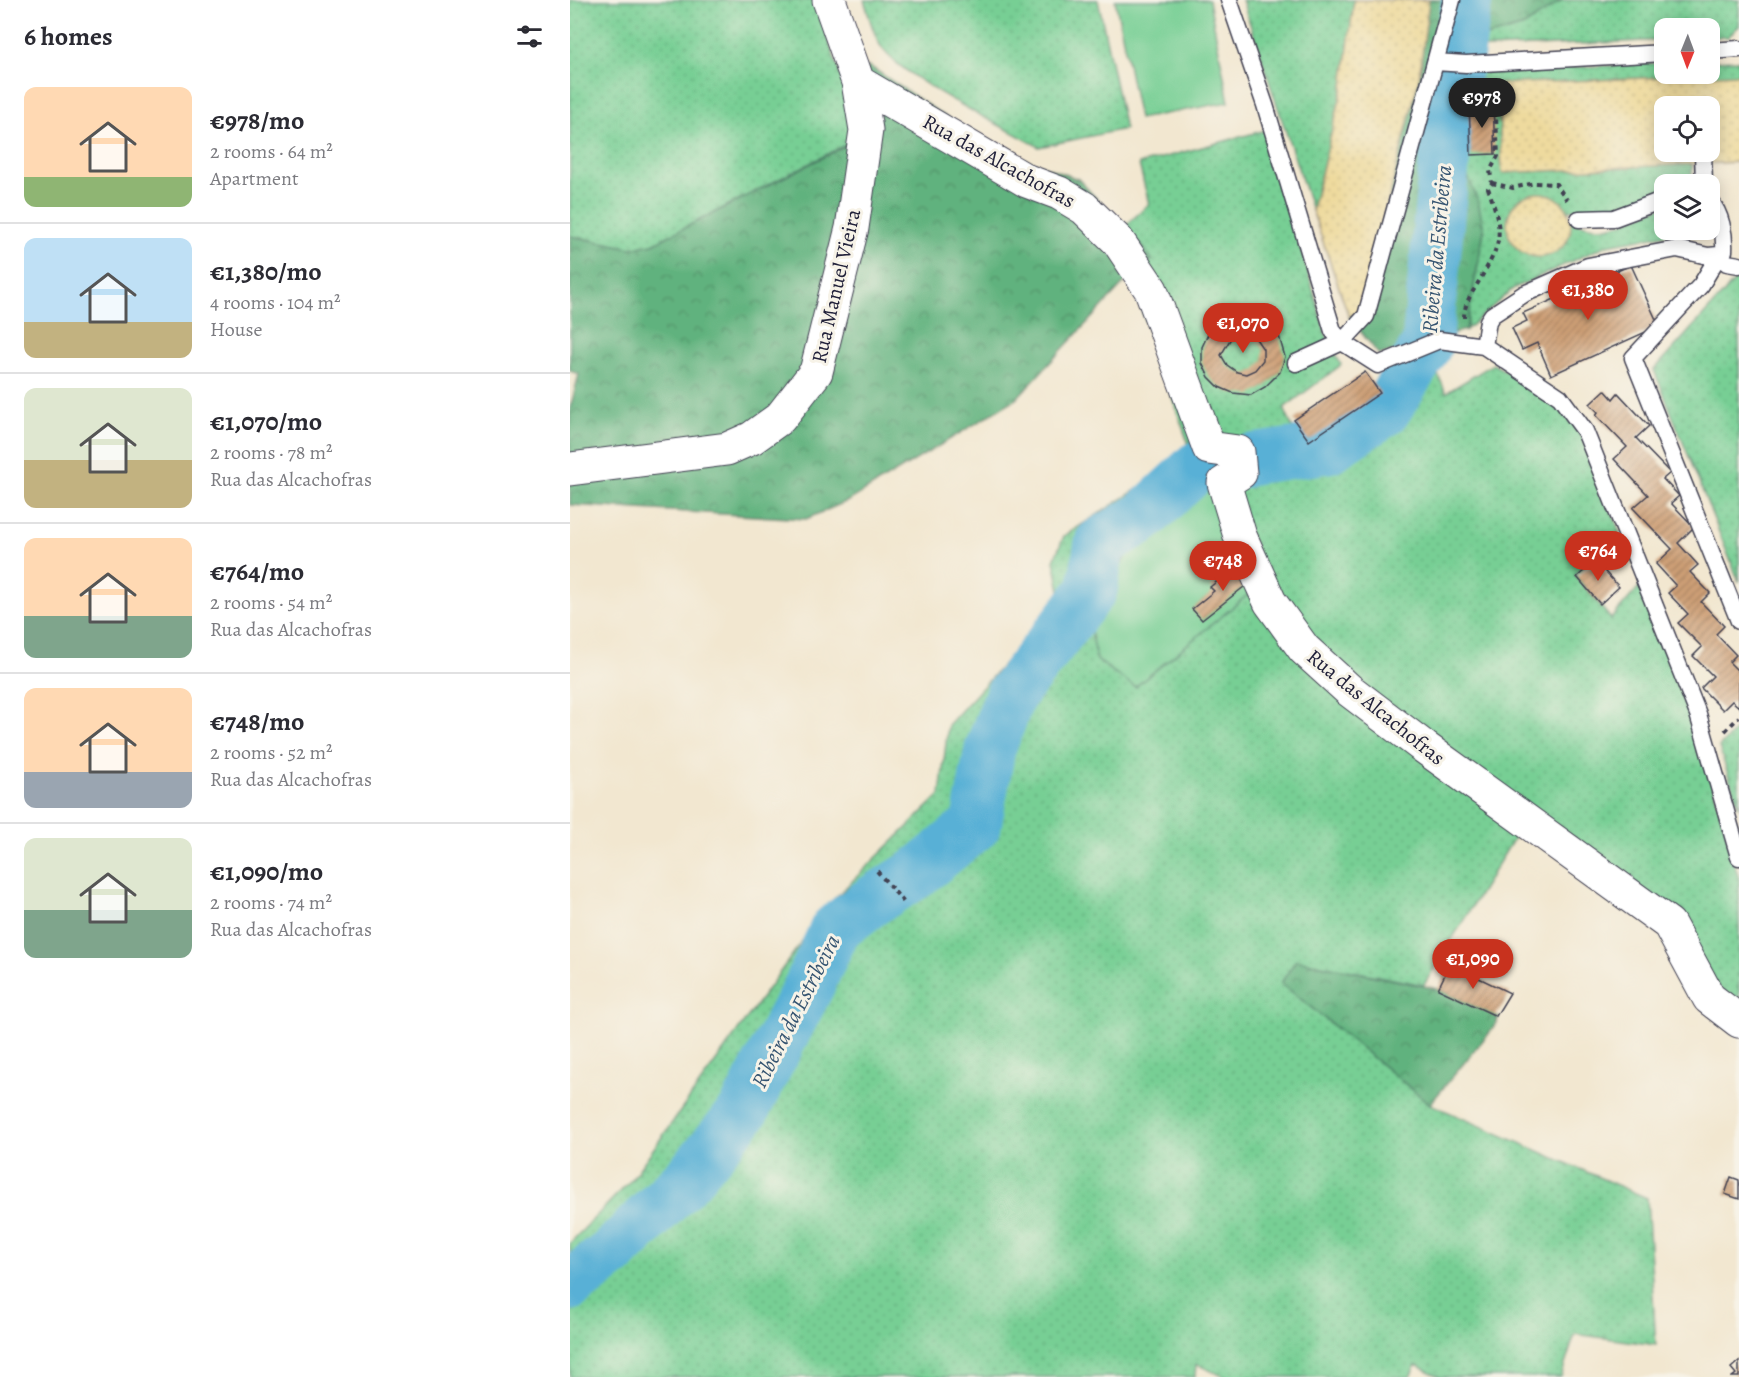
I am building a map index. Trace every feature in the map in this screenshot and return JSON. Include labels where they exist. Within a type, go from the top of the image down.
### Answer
[{"type":"street","name":"Rua Manuel Vieira","points":[[570,469],[728,449],[752,438],[780,418],[816,372],[840,284],[860,181],[866,130],[858,82],[829,0]]},
{"type":"street","name":"Rua das Alcachofras","points":[[858,82],[1027,181],[1059,193],[1084,208],[1118,241],[1151,290],[1209,448],[1239,463],[1224,483],[1240,536],[1270,602],[1304,649],[1349,690],[1415,740],[1669,924],[1709,998],[1739,1021]]},
{"type":"lane","points":[[1229,0],[1265,105],[1333,331],[1342,342],[1378,365],[1439,340],[1484,346],[1560,397],[1585,431],[1698,714],[1739,857]]},
{"type":"lane","points":[[1296,363],[1342,342],[1366,316],[1440,62],[1452,0]]},
{"type":"lane","points":[[1720,50],[1739,49]]},
{"type":"lane","points":[[1440,62],[1472,64],[1654,54]]},
{"type":"lane","points":[[1579,219],[1614,218],[1654,203]]},
{"type":"lane","points":[[1720,219],[1725,242],[1724,251],[1719,255],[1701,285],[1633,358],[1739,621]]},
{"type":"lane","points":[[1484,346],[1488,321],[1492,315],[1524,294],[1588,266],[1677,249],[1708,256],[1719,255]]},
{"type":"lane","points":[[1719,255],[1727,263],[1739,265]]},
{"type":"path","points":[[1464,343],[1464,312],[1498,248],[1498,217],[1488,188],[1492,183],[1490,171],[1498,156],[1495,97],[1472,64]]},
{"type":"path","points":[[1492,183],[1513,188],[1535,183],[1557,184],[1579,219]]},
{"type":"path","points":[[877,871],[906,905]]},
{"type":"green space","points":[[570,0],[815,0],[853,113],[849,143],[653,244],[631,248],[570,236]]},
{"type":"green space","points":[[864,0],[1098,0],[1125,129],[1039,147],[932,88],[894,61],[879,43]]},
{"type":"green space","points":[[1115,0],[1209,0],[1229,102],[1139,119]]},
{"type":"green space","points":[[1242,0],[1354,0],[1343,87],[1312,210]]},
{"type":"green space","points":[[1429,0],[1562,0],[1524,26],[1469,42],[1454,143],[1478,201],[1484,230],[1466,330],[1379,355],[1349,317],[1361,310],[1419,78]]},
{"type":"green space","points":[[1562,0],[1739,0],[1739,26],[1728,37],[1720,37],[1720,18],[1654,18],[1654,41],[1468,49],[1469,42],[1524,26]]},
{"type":"green space","points":[[1739,60],[1739,74],[1720,75],[1720,61]]},
{"type":"green space","points":[[1654,64],[1654,78],[1498,84],[1502,173],[1692,164],[1692,174],[1654,174],[1654,194],[1610,208],[1567,210],[1560,202],[1521,198],[1508,215],[1550,255],[1567,242],[1571,220],[1586,225],[1610,227],[1654,209],[1654,237],[1607,245],[1514,288],[1466,330],[1484,230],[1461,160],[1478,72]]},
{"type":"green space","points":[[868,65],[991,147],[1078,179],[1144,248],[1152,260],[1130,277],[1016,399],[850,500],[806,519],[570,505],[570,409],[579,374],[570,371],[570,236],[631,248],[653,244],[849,144]]},
{"type":"green space","points":[[1266,130],[1326,334],[1341,365],[1284,408],[1299,443],[1220,440],[1213,435],[1231,485],[1216,493],[1202,481],[1129,551],[1089,621],[1097,660],[1135,687],[1256,588],[1296,653],[1317,676],[1519,830],[1424,985],[1296,960],[1281,983],[1430,1104],[1647,1198],[1656,1345],[1575,1334],[1561,1377],[1440,1377],[1416,1365],[1410,1377],[1225,1377],[1196,1364],[1195,1377],[570,1377],[570,1243],[631,1180],[828,905],[940,795],[948,725],[1062,600],[1054,560],[1064,536],[1192,454],[1130,277],[1152,260],[1124,227],[1149,204],[1139,164]]},
{"type":"green space","points":[[1739,276],[1739,582],[1654,370]]},
{"type":"green space","points":[[1432,360],[1446,393],[1493,364],[1536,387],[1560,404],[1587,446],[1620,533],[1575,575],[1611,619],[1640,586],[1702,745],[1739,880],[1739,1010],[1722,994],[1684,930],[1342,677],[1301,639],[1265,577],[1231,485],[1251,477],[1327,465],[1385,432]]},
{"type":"green space","points":[[1203,481],[1216,493],[1256,588],[1135,687],[1097,660],[1089,621],[1129,551]]},
{"type":"green space","points":[[1739,727],[1739,808],[1719,747]]},
{"type":"green space","points":[[1296,960],[1438,989],[1499,1017],[1493,1028],[1430,1104],[1281,983]]},
{"type":"sand","points":[[1354,0],[1429,0],[1419,78],[1361,310],[1349,317],[1312,210],[1343,87]]},
{"type":"sand","points":[[1739,74],[1739,162],[1502,173],[1498,84],[1654,78],[1654,84],[1720,84],[1720,75]]},
{"type":"sand","points":[[1539,193],[1562,202],[1571,225],[1562,248],[1539,257],[1516,248],[1507,225],[1516,202]]},
{"type":"building","points":[[1493,103],[1495,154],[1471,155],[1469,104]]},
{"type":"building","points":[[1631,265],[1659,326],[1551,375],[1537,343],[1522,350],[1512,328],[1527,321],[1523,313]]},
{"type":"building","points":[[1238,313],[1267,319],[1277,329],[1285,357],[1280,372],[1265,387],[1251,395],[1233,393],[1219,387],[1209,377],[1202,363],[1202,347],[1211,328]],"holes":[[[1244,331],[1252,333],[1263,349],[1263,360],[1255,370],[1246,374],[1237,372],[1227,365],[1221,355],[1234,333]]]},
{"type":"building","points":[[1365,372],[1380,393],[1309,441],[1294,420]]},
{"type":"building","points":[[1605,390],[1613,399],[1618,393],[1649,426],[1636,438],[1670,473],[1663,479],[1679,496],[1671,503],[1694,527],[1678,543],[1698,565],[1690,572],[1710,593],[1701,602],[1724,626],[1716,634],[1736,655],[1729,662],[1739,672],[1739,707],[1732,701],[1723,710],[1701,688],[1713,676],[1693,656],[1702,647],[1678,623],[1688,614],[1668,593],[1676,586],[1656,564],[1672,549],[1633,508],[1648,495],[1614,459],[1627,447],[1596,415],[1598,412],[1590,404]]},
{"type":"building","points":[[1595,561],[1619,587],[1600,604],[1577,577]]},
{"type":"building","points":[[1244,567],[1254,579],[1202,620],[1192,609],[1214,591],[1210,587],[1229,572],[1232,576]]},
{"type":"building","points":[[1450,964],[1510,993],[1496,1016],[1438,989]]},
{"type":"building","points":[[1731,1177],[1739,1180],[1739,1199],[1725,1194]]},
{"type":"building","points":[[1739,1361],[1739,1377],[1732,1377],[1736,1374],[1731,1368]]},
{"type":"waterway","name":"Ribeira da Estribeira","points":[[570,1285],[612,1253],[691,1175],[743,1112],[809,986],[835,929],[872,901],[916,874],[976,825],[990,749],[1010,696],[1092,590],[1100,543],[1142,518],[1197,467],[1243,463],[1252,459],[1328,448],[1385,411],[1427,345],[1447,132],[1467,0]]}]
